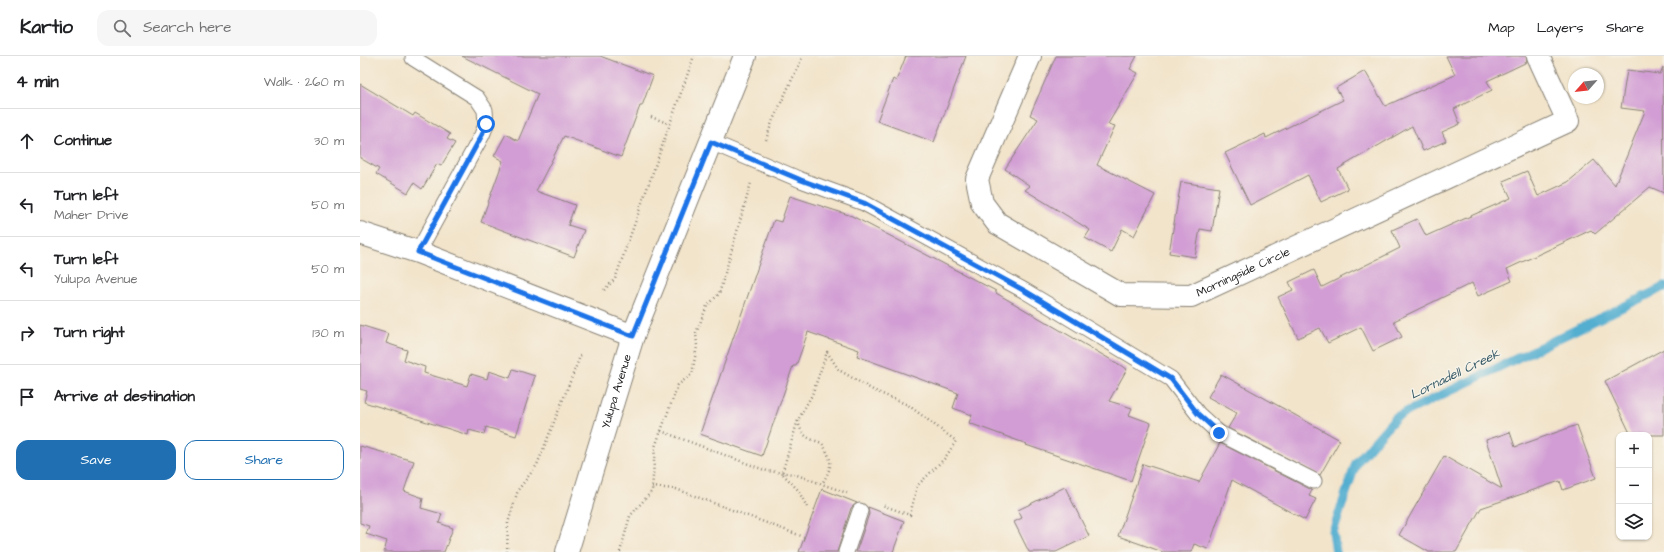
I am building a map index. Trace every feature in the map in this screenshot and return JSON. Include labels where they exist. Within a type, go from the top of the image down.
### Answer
[{"type":"street","name":"Yulupa Avenue","points":[[567,552],[633,336],[745,56]]},
{"type":"street","name":"Morningside Circle","points":[[1030,56],[977,179],[982,203],[997,223],[1121,295],[1191,296],[1568,121],[1538,56]]},
{"type":"street","points":[[360,233],[418,252],[633,336]]},
{"type":"lane","points":[[413,58],[477,98],[485,110],[486,124],[482,135],[418,252]]},
{"type":"lane","points":[[711,142],[801,180],[864,203],[1025,291],[1171,379],[1198,414],[1219,433],[1314,482]]},
{"type":"lane","points":[[846,552],[860,511]]},
{"type":"path","points":[[604,290],[615,279],[694,56]]},
{"type":"path","points":[[620,552],[630,516],[652,491],[655,447],[678,385],[692,374],[697,346],[696,333],[707,306],[719,294],[758,162],[772,122],[803,56]]},
{"type":"path","points":[[651,116],[670,124]]},
{"type":"path","points":[[782,473],[798,420],[812,395],[827,352],[840,370],[873,390],[908,405],[956,441],[945,458],[916,486],[910,515],[877,503]]},
{"type":"path","points":[[507,552],[508,523],[518,490],[537,465],[581,354]]},
{"type":"path","points":[[798,420],[800,432],[810,439],[822,443],[829,456],[831,469],[822,484]]},
{"type":"path","points":[[661,431],[768,471],[794,474],[850,494]]},
{"type":"path","points":[[782,473],[798,490],[807,507]]},
{"type":"path","points":[[652,487],[676,490],[804,537]]},
{"type":"building","points":[[462,56],[600,56],[653,76],[621,157],[564,136],[536,191],[575,205],[568,225],[584,230],[574,257],[481,222],[503,161],[494,156],[506,134],[518,141],[538,94]]},
{"type":"building","points":[[906,56],[966,56],[934,142],[877,121],[893,79],[896,81]]},
{"type":"building","points":[[1056,56],[1137,56],[1130,69],[1138,73],[1108,124],[1115,126],[1097,165],[1155,195],[1134,236],[1122,229],[1111,252],[1085,238],[1090,230],[1025,190],[1030,186],[1005,169],[1038,119],[1030,115]]},
{"type":"building","points":[[1446,56],[1526,56],[1527,62],[1487,81],[1492,90],[1454,109],[1460,124],[1442,132],[1446,141],[1423,151],[1412,126],[1338,169],[1348,189],[1321,202],[1308,175],[1250,205],[1225,153],[1265,134],[1266,138],[1343,100],[1336,88],[1365,71],[1385,106],[1455,75]]},
{"type":"building","points":[[1663,67],[1664,193],[1650,187],[1595,234],[1591,230],[1507,269],[1512,281],[1478,296],[1472,283],[1394,321],[1402,337],[1373,351],[1361,327],[1328,343],[1320,328],[1298,338],[1278,297],[1293,290],[1289,282],[1314,270],[1322,287],[1400,248],[1392,230],[1417,219],[1426,236],[1511,198],[1503,181],[1527,171],[1538,196],[1568,182],[1594,160],[1615,185],[1645,111],[1621,108],[1627,70],[1660,74]]},
{"type":"building","points":[[360,84],[413,116],[415,113],[450,134],[447,139],[455,143],[441,166],[437,164],[422,189],[414,183],[408,193],[376,174],[379,169],[360,158]]},
{"type":"building","points":[[1181,182],[1219,188],[1212,231],[1200,229],[1195,257],[1169,253]]},
{"type":"building","points":[[790,196],[852,216],[996,291],[996,293],[1127,369],[1109,401],[1132,408],[1129,415],[1151,423],[1131,481],[1026,445],[1027,444],[969,423],[972,415],[953,408],[958,393],[857,356],[859,350],[808,332],[796,366],[793,366],[762,456],[700,434],[774,220],[781,222]]},
{"type":"building","points":[[360,325],[389,334],[386,343],[407,350],[404,360],[425,367],[424,373],[467,386],[471,374],[487,379],[489,371],[510,378],[513,369],[535,376],[516,436],[486,427],[484,434],[469,430],[468,435],[364,402],[367,391],[360,389]]},
{"type":"building","points":[[1664,349],[1664,435],[1652,435],[1652,432],[1630,432],[1605,381]]},
{"type":"building","points":[[1221,374],[1340,440],[1320,475],[1228,428],[1237,413],[1208,397]]},
{"type":"building","points":[[1577,425],[1596,478],[1563,490],[1560,481],[1481,508],[1456,552],[1429,552],[1399,535],[1444,456],[1502,489],[1486,440],[1510,432],[1515,447]]},
{"type":"building","points":[[1220,443],[1312,490],[1309,496],[1316,499],[1305,520],[1232,480],[1208,549],[1194,544],[1191,552],[1163,552],[1118,536],[1143,464],[1199,482]]},
{"type":"building","points":[[360,446],[414,461],[404,491],[423,498],[421,508],[442,514],[439,523],[453,528],[444,552],[384,552],[387,541],[366,534],[369,526],[360,523]]},
{"type":"building","points":[[1065,487],[1089,536],[1056,552],[1029,552],[1014,522],[1022,518],[1018,510]]},
{"type":"building","points":[[822,489],[857,503],[851,508],[837,552],[799,552]]},
{"type":"building","points":[[868,507],[904,521],[893,552],[856,552],[869,514]]},
{"type":"waterway","name":"Lornadell Creek","points":[[1336,552],[1333,532],[1356,463],[1396,417],[1664,287]]},
{"type":"route","points":[[486,124],[482,135],[418,252],[633,336],[711,142],[801,180],[864,203],[1025,291],[1171,379],[1198,414],[1219,433]]}]
